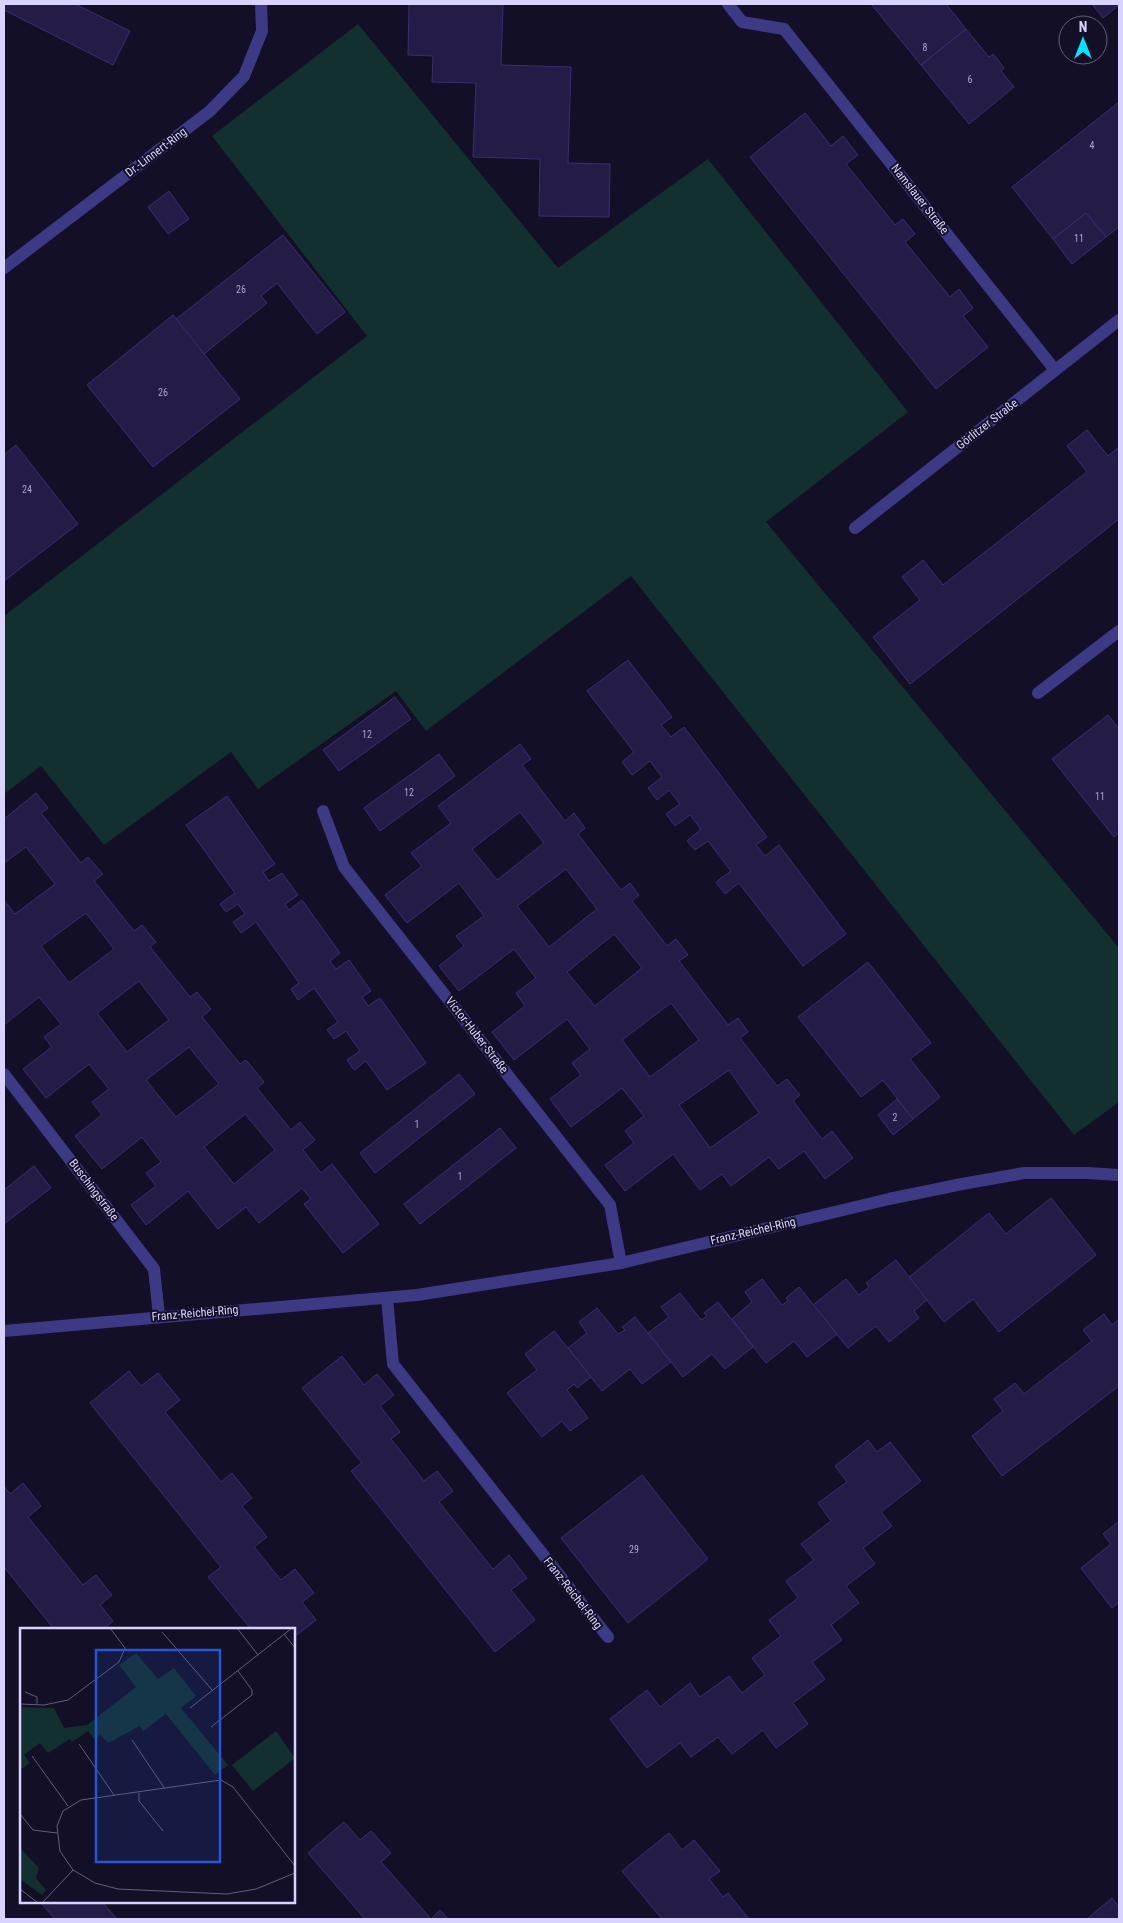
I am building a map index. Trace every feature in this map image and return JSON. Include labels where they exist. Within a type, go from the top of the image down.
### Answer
[{"type":"street","name":"Dr.-Linnert-Ring","points":[[4,268],[210,111],[238,83],[244,76],[262,31],[261,4]]},
{"type":"street","name":"Namslauer Straße","points":[[728,4],[742,22],[784,29],[1055,370]]},
{"type":"street","name":"Görlitzer Straße","points":[[855,528],[1119,320]]},
{"type":"street","points":[[1038,693],[1119,631]]},
{"type":"street","name":"Victor-Huber-Straße","points":[[323,811],[344,867],[610,1206],[621,1262]]},
{"type":"street","name":"Buschingstraße","points":[[4,1074],[154,1269],[159,1316]]},
{"type":"street","name":"Franz-Reichel-Ring","points":[[4,1331],[417,1295],[621,1262],[962,1184],[1024,1173],[1119,1175]]},
{"type":"street","name":"Franz-Reichel-Ring","points":[[387,1298],[393,1364],[608,1637]]},
{"type":"green space","points":[[358,24],[558,268],[708,159],[908,412],[766,522],[1119,948],[1119,1102],[1074,1135],[631,576],[426,731],[396,691],[258,789],[231,752],[104,845],[41,766],[4,794],[4,616],[367,336],[212,136]]},
{"type":"building","points":[[4,4],[75,4],[130,31],[113,65],[4,10]]},
{"type":"building","points":[[409,4],[503,4],[501,65],[571,67],[568,163],[610,164],[609,217],[539,216],[540,159],[473,157],[476,83],[432,82],[433,56],[408,55]]},
{"type":"building","points":[[871,4],[946,4],[966,29],[921,65]]},
{"type":"building","points":[[1092,4],[1119,4],[1107,15],[1101,15]]},
{"type":"building","points":[[966,29],[989,57],[993,54],[998,60],[1004,68],[1001,71],[1014,87],[969,124],[921,65]]},
{"type":"building","points":[[1119,102],[1119,227],[1106,237],[1086,213],[1053,239],[1012,187]]},
{"type":"building","points":[[805,113],[831,146],[843,136],[858,155],[846,164],[895,225],[903,219],[915,234],[905,242],[950,297],[959,289],[973,308],[963,316],[988,347],[936,389],[750,157]]},
{"type":"building","points":[[169,191],[189,219],[168,234],[148,207]]},
{"type":"building","points":[[1086,213],[1106,237],[1072,264],[1053,239]]},
{"type":"building","points":[[283,235],[345,312],[317,334],[277,283],[261,296],[267,303],[204,354],[176,319]]},
{"type":"building","points":[[173,315],[240,399],[153,467],[87,385]]},
{"type":"building","points":[[1087,430],[1108,456],[1119,447],[1119,519],[910,684],[873,637],[920,600],[902,577],[923,560],[943,585],[1087,472],[1067,446]]},
{"type":"building","points":[[16,445],[78,524],[4,581],[4,455]]},
{"type":"building","points":[[628,660],[672,717],[661,725],[671,737],[684,727],[767,837],[756,845],[765,856],[779,845],[846,934],[803,966],[739,883],[725,894],[716,882],[731,871],[708,841],[695,850],[687,841],[701,829],[690,815],[675,826],[666,814],[680,804],[669,790],[657,800],[648,788],[662,777],[650,761],[632,775],[622,762],[634,752],[587,691]]},
{"type":"building","points":[[395,697],[411,719],[339,771],[323,750]]},
{"type":"building","points":[[1108,715],[1119,729],[1119,833],[1114,837],[1052,759]]},
{"type":"building","points":[[520,744],[531,759],[522,765],[565,821],[574,813],[585,828],[578,834],[621,890],[630,883],[639,895],[632,901],[667,946],[676,939],[688,955],[679,961],[728,1025],[738,1018],[748,1032],[740,1038],[777,1086],[787,1079],[800,1095],[793,1101],[822,1139],[832,1131],[853,1158],[825,1179],[804,1151],[779,1169],[769,1157],[731,1186],[722,1174],[700,1190],[673,1154],[625,1191],[605,1165],[634,1143],[625,1131],[644,1116],[622,1088],[571,1127],[550,1099],[581,1075],[572,1063],[590,1049],[567,1019],[514,1060],[492,1032],[525,1006],[516,993],[536,978],[514,949],[459,991],[439,966],[464,946],[456,936],[484,916],[459,883],[407,923],[385,895],[422,866],[411,853],[451,823],[438,806]],"holes":[[[520,812],[544,843],[497,880],[472,849]],[[566,869],[597,909],[549,947],[517,906]],[[614,934],[642,968],[595,1006],[567,972]],[[671,1003],[699,1040],[650,1077],[622,1040]],[[729,1070],[759,1113],[710,1148],[679,1105]]]},
{"type":"building","points":[[439,754],[455,776],[380,831],[364,808]]},
{"type":"building","points":[[36,793],[48,808],[41,813],[81,863],[88,857],[103,874],[94,881],[134,931],[142,925],[156,942],[150,947],[190,997],[197,992],[211,1009],[202,1017],[240,1064],[246,1060],[264,1082],[257,1088],[291,1130],[300,1122],[315,1140],[303,1150],[321,1173],[332,1164],[379,1224],[343,1253],[304,1204],[311,1199],[302,1188],[259,1223],[246,1207],[218,1229],[188,1191],[146,1225],[131,1205],[156,1186],[146,1173],[161,1162],[142,1137],[102,1169],[75,1136],[102,1115],[92,1102],[109,1089],[89,1064],[46,1098],[23,1069],[52,1047],[44,1037],[61,1024],[39,997],[4,1025],[4,900],[15,914],[55,884],[26,847],[4,863],[4,819]],"holes":[[[86,913],[114,949],[69,983],[41,946]],[[139,981],[169,1020],[127,1052],[97,1013]],[[189,1047],[219,1084],[176,1117],[146,1080]],[[245,1114],[275,1150],[234,1184],[204,1147]]]},
{"type":"building","points":[[227,796],[275,864],[263,872],[269,881],[282,873],[298,895],[285,904],[289,910],[302,900],[340,953],[330,961],[336,969],[349,960],[371,991],[362,997],[368,1006],[380,998],[426,1063],[387,1090],[366,1061],[354,1070],[347,1060],[360,1051],[346,1031],[334,1039],[327,1030],[338,1022],[314,988],[298,1000],[291,989],[299,983],[256,922],[241,933],[233,922],[245,914],[238,904],[226,912],[220,904],[235,893],[186,825]]},
{"type":"building","points":[[868,962],[931,1043],[910,1059],[940,1097],[913,1119],[883,1080],[861,1097],[798,1017]]},
{"type":"building","points":[[459,1074],[475,1094],[375,1173],[360,1153]]},
{"type":"building","points":[[897,1099],[913,1119],[893,1135],[878,1115]]},
{"type":"building","points":[[500,1128],[516,1148],[420,1224],[404,1204]]},
{"type":"building","points":[[34,1166],[51,1188],[4,1224],[4,1190]]},
{"type":"building","points":[[1051,1198],[1096,1255],[999,1332],[973,1299],[944,1322],[909,1277],[989,1213],[1006,1234]]},
{"type":"building","points":[[896,1260],[927,1300],[914,1311],[919,1318],[889,1342],[876,1326],[848,1348],[813,1305],[846,1279],[859,1295],[869,1287],[866,1283]]},
{"type":"building","points":[[762,1279],[782,1305],[788,1301],[786,1298],[799,1287],[837,1334],[807,1357],[794,1341],[766,1363],[732,1319],[752,1302],[745,1292]]},
{"type":"building","points":[[680,1293],[701,1320],[707,1316],[704,1313],[718,1302],[753,1347],[725,1369],[712,1354],[683,1377],[648,1333],[669,1317],[661,1307]]},
{"type":"building","points":[[597,1308],[618,1334],[625,1330],[622,1327],[635,1317],[671,1362],[642,1384],[630,1369],[602,1391],[568,1348],[587,1333],[579,1322]]},
{"type":"building","points":[[1104,1314],[1112,1325],[1119,1319],[1119,1386],[1002,1476],[972,1436],[1003,1411],[994,1399],[1015,1383],[1024,1394],[1092,1341],[1083,1330]]},
{"type":"building","points":[[554,1331],[591,1377],[577,1388],[574,1384],[567,1390],[588,1418],[570,1431],[562,1421],[542,1437],[507,1393],[537,1370],[525,1354]]},
{"type":"building","points":[[342,1356],[364,1385],[377,1374],[394,1395],[380,1406],[400,1432],[391,1439],[424,1481],[437,1471],[453,1491],[439,1502],[493,1569],[509,1555],[527,1578],[511,1590],[535,1620],[495,1652],[351,1471],[362,1463],[302,1388]]},
{"type":"building","points":[[129,1371],[141,1386],[158,1373],[180,1400],[165,1412],[221,1482],[232,1473],[252,1498],[242,1506],[267,1537],[254,1547],[281,1580],[295,1569],[314,1593],[302,1602],[316,1620],[295,1636],[295,1628],[250,1628],[208,1577],[221,1567],[90,1403]]},
{"type":"building","points":[[868,1440],[877,1452],[890,1442],[921,1481],[881,1512],[892,1526],[863,1548],[875,1564],[846,1586],[859,1603],[831,1625],[842,1640],[812,1662],[825,1679],[793,1703],[808,1724],[776,1748],[763,1730],[732,1754],[718,1737],[691,1757],[680,1743],[647,1768],[610,1719],[647,1690],[660,1707],[690,1683],[700,1697],[729,1676],[742,1693],[765,1675],[752,1658],[781,1636],[769,1620],[798,1598],[786,1581],[814,1560],[801,1544],[831,1521],[818,1503],[847,1482],[835,1466]]},
{"type":"building","points":[[642,1475],[708,1559],[628,1623],[561,1538]]},
{"type":"building","points":[[23,1483],[41,1506],[28,1517],[83,1585],[96,1575],[112,1595],[100,1605],[113,1621],[104,1628],[53,1628],[4,1567],[4,1486],[10,1494]]},
{"type":"building","points":[[1119,1521],[1119,1602],[1112,1608],[1081,1568],[1111,1544],[1103,1534]]},
{"type":"building","points":[[344,1822],[360,1840],[371,1831],[391,1853],[381,1862],[431,1919],[365,1919],[308,1853]]},
{"type":"building","points":[[669,1833],[682,1850],[694,1840],[720,1871],[709,1879],[723,1897],[728,1893],[749,1919],[662,1919],[622,1871]]},
{"type":"building","points":[[1112,1898],[1119,1907],[1119,1919],[1087,1919]]},
{"type":"building","points":[[41,1903],[103,1903],[117,1919],[55,1919]]},
{"type":"building","points":[[440,1910],[448,1919],[431,1919]]}]
